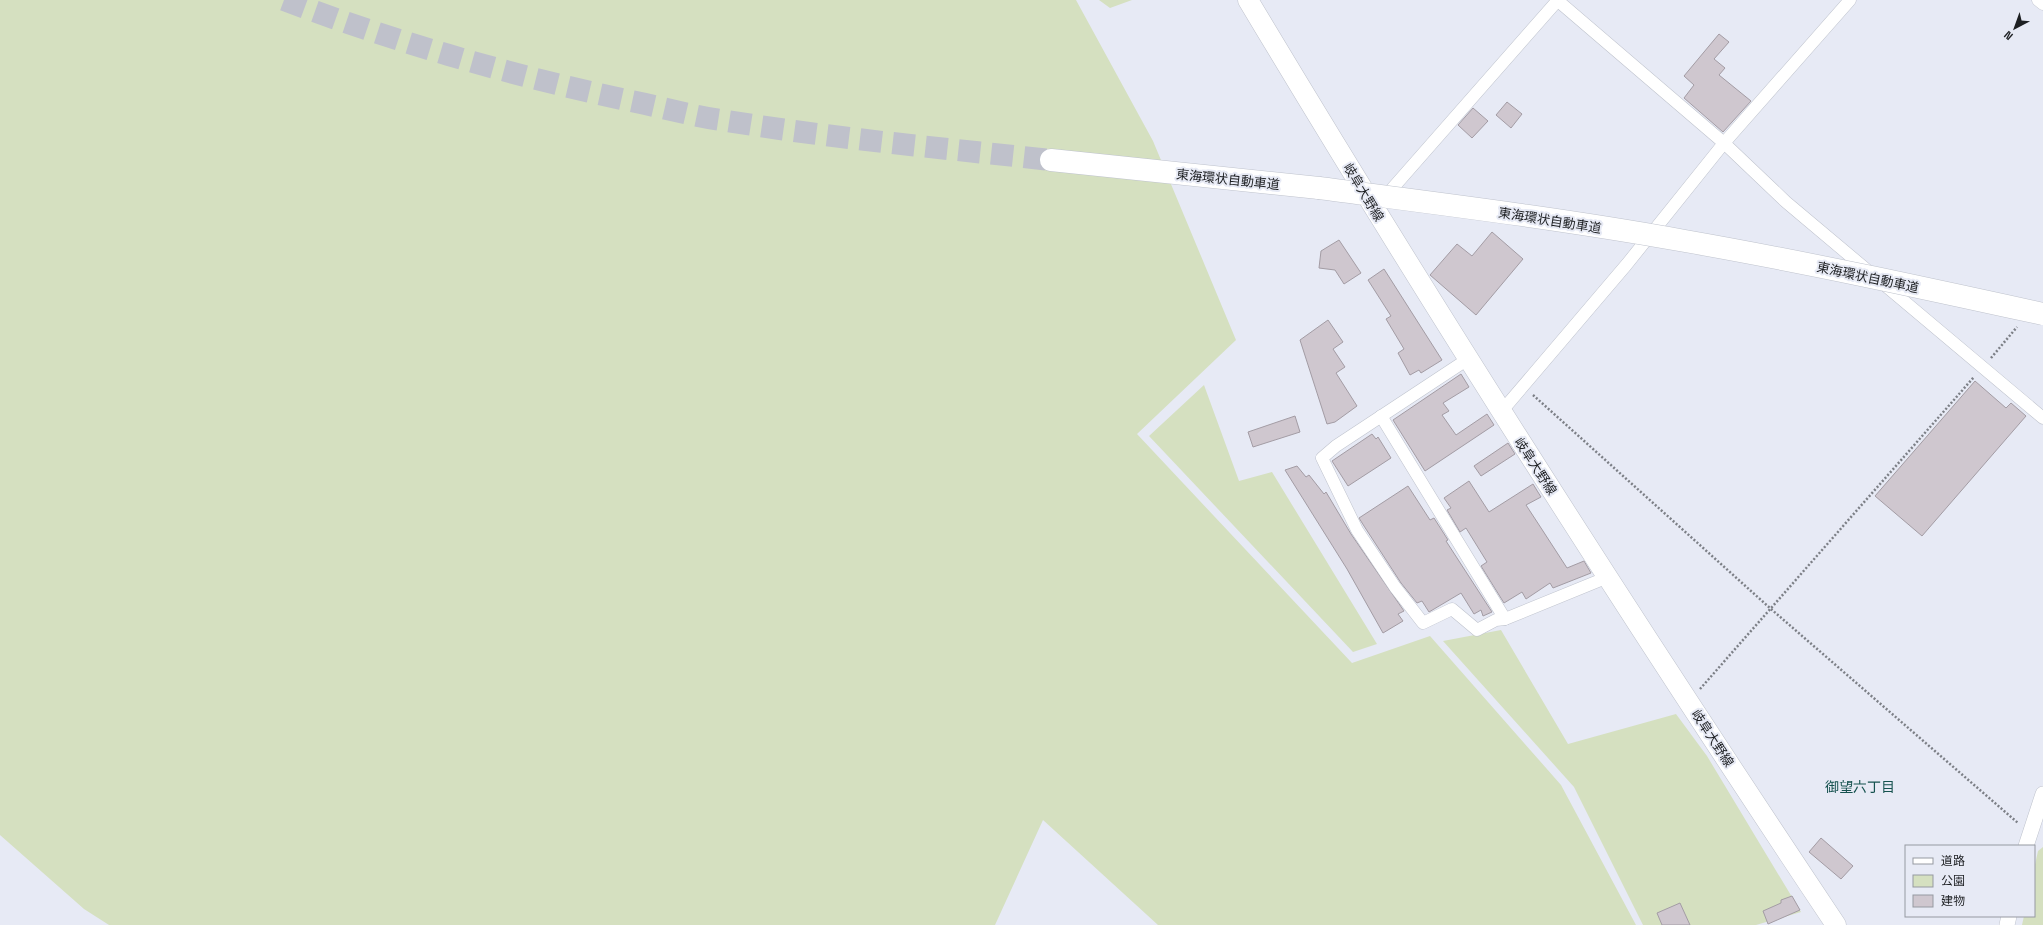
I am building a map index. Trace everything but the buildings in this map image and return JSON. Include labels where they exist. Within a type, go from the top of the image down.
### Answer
[{"type":"highway","name":"東海環状自動車道","points":[[1051,160],[1319,188],[1513,214],[1683,240],[1850,272],[2043,314]]},
{"type":"main road","name":"岐阜大野線","points":[[1248,0],[1374,210],[1501,412],[1836,925]]},
{"type":"street","points":[[1374,210],[1558,0],[1724,142],[1786,202],[2043,418]]},
{"type":"street","points":[[1501,412],[1524,387],[1627,264],[1724,142],[1850,0]]},
{"type":"street","points":[[2038,0],[2043,4]]},
{"type":"street","points":[[1468,359],[1336,446],[1322,458],[1357,530],[1395,587],[1423,623],[1452,609],[1477,630],[1496,620],[1505,619],[1608,577]]},
{"type":"street","points":[[1381,416],[1505,619]]},
{"type":"street","points":[[2028,840],[2043,794]]},
{"type":"path","points":[[1689,701],[2018,326]]},
{"type":"path","points":[[1524,387],[2028,840]]},
{"type":"green space","points":[[0,0],[1076,0],[1153,141],[1236,340],[1137,434],[1352,663],[1430,636],[1561,785],[1636,925],[1158,925],[1043,820],[995,925],[109,925],[84,909],[0,835]]},
{"type":"green space","points":[[1099,0],[1132,0],[1110,8]]},
{"type":"green space","points":[[1204,385],[1239,481],[1272,472],[1377,644],[1353,652],[1149,436]]},
{"type":"green space","points":[[1501,630],[1568,744],[1676,714],[1707,756],[1801,912],[1756,925],[1643,925],[1574,787],[1443,641]]},
{"type":"green space","points":[[2043,847],[2043,925],[2022,925],[2024,917],[2035,917],[2035,864],[2038,851]]},
{"type":"tunnel","points":[[284,0],[370,31],[458,58],[547,82],[700,116],[844,137],[1051,160]]},
{"type":"district","name":"御望六丁目","points":[[1860,787]]}]
